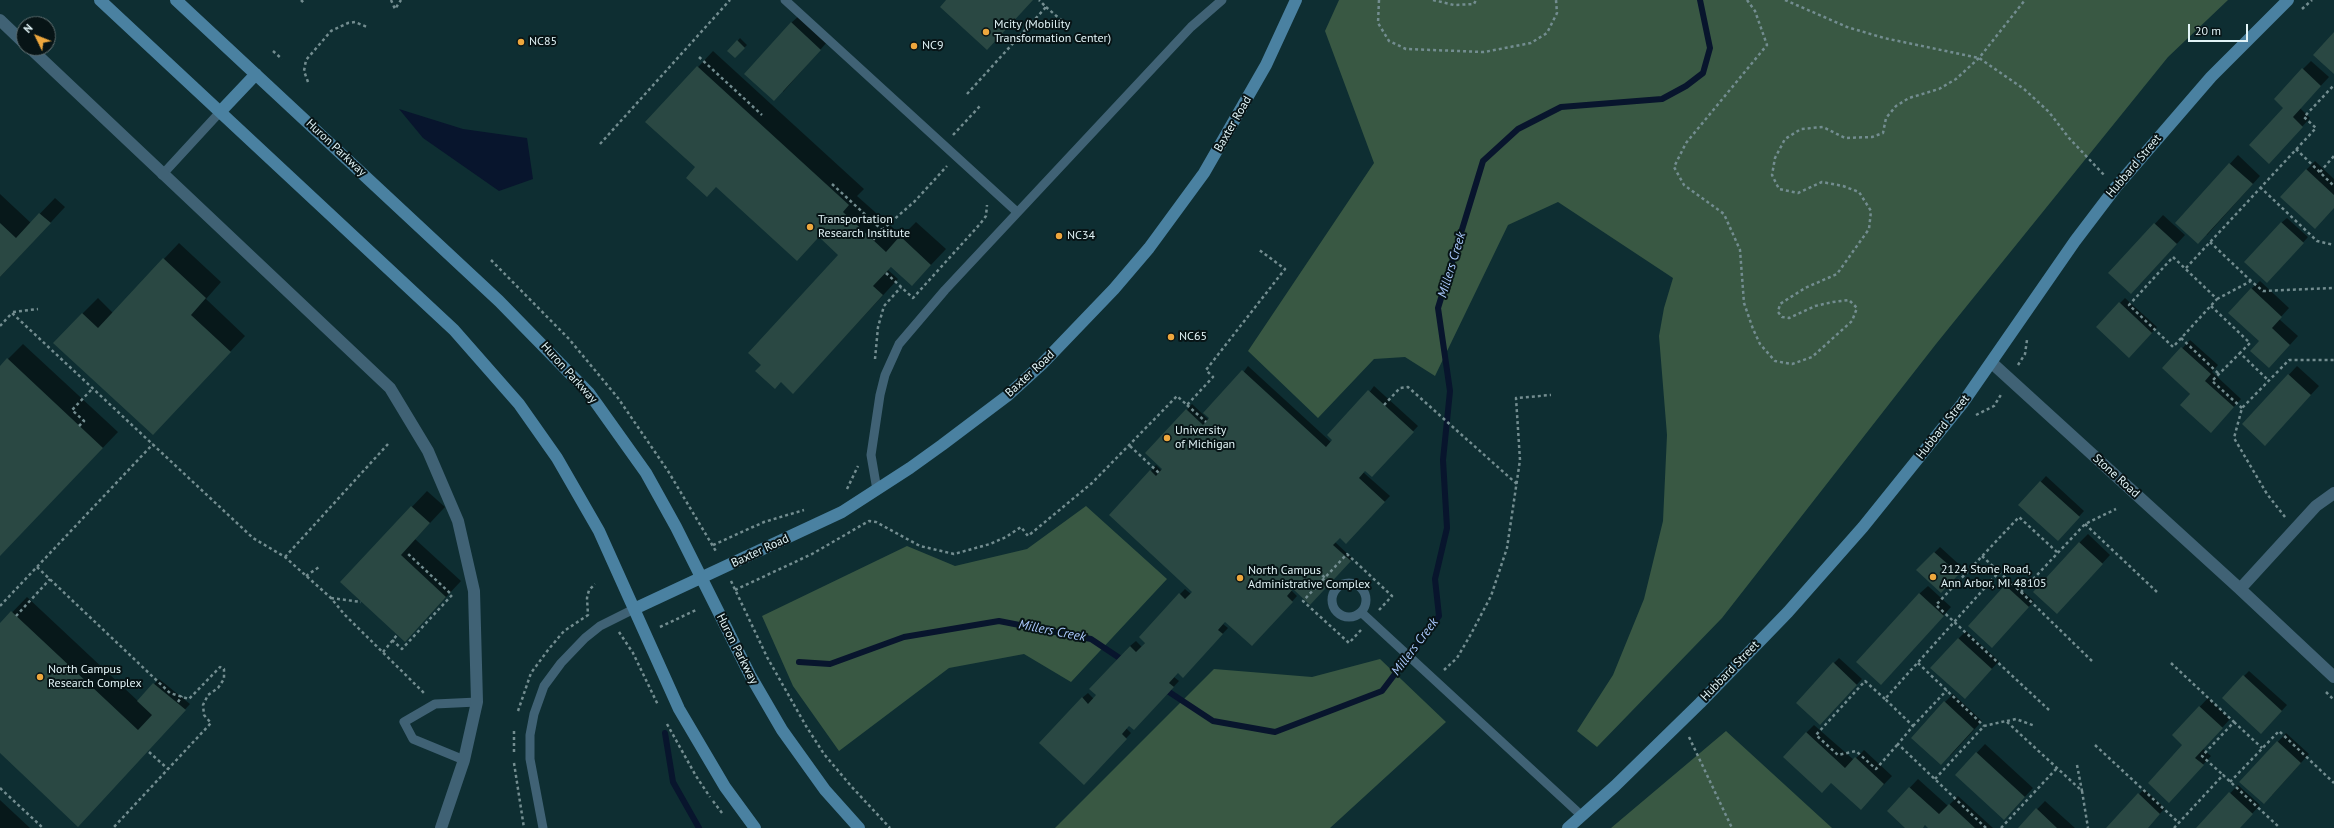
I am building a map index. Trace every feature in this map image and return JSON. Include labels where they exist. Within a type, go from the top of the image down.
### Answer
[{"type":"main road","points":[[100,0],[454,330],[519,404],[557,458],[583,500],[599,531],[679,710],[725,788],[755,828]]},
{"type":"main road","name":"Huron Parkway","points":[[176,0],[499,301],[589,393],[646,473],[702,578],[750,675],[782,730],[825,790],[859,828]]},
{"type":"main road","name":"Baxter Road","points":[[634,609],[817,524],[877,490],[1007,396],[1042,364],[1114,289],[1153,242],[1204,173],[1266,66],[1296,0]]},
{"type":"main road","name":"Hubbard Street","points":[[1568,828],[1700,703],[1825,570],[1904,477],[1962,404],[1992,363],[2071,247],[2116,187],[2211,77],[2288,0]]},
{"type":"main road","points":[[220,112],[256,74]]},
{"type":"street","points":[[0,20],[16,35]]},
{"type":"street","points":[[38,56],[162,175],[390,388],[421,438],[458,521],[474,591],[477,702],[464,760],[441,828]]},
{"type":"street","name":"Stone Road","points":[[1992,363],[2240,589],[2334,677]]},
{"type":"street","points":[[2240,589],[2316,506],[2334,493]]},
{"type":"lane","points":[[785,0],[1018,212]]},
{"type":"lane","points":[[877,490],[871,455],[880,395],[891,357],[907,332],[1191,27],[1222,0]]},
{"type":"lane","points":[[162,175],[220,112]]},
{"type":"lane","points":[[543,828],[530,759],[530,735],[534,714],[544,686],[561,663],[584,638],[600,626],[634,609]]},
{"type":"lane","points":[[1362,613],[1582,816]]},
{"type":"lane","points":[[464,760],[413,739],[404,722],[435,704],[477,702]]},
{"type":"path","points":[[301,0],[305,4]]},
{"type":"path","points":[[391,0],[395,9],[401,0]]},
{"type":"path","points":[[600,144],[730,0]]},
{"type":"path","points":[[1039,0],[1068,26]]},
{"type":"path","points":[[1379,0],[1378,23],[1390,41],[1406,49],[1484,52],[1531,43],[1546,33],[1557,13],[1556,0]]},
{"type":"path","points":[[1433,0],[1454,5],[1474,4],[1476,0]]},
{"type":"path","points":[[1747,0],[1755,11],[1767,45],[1686,143],[1674,166],[1684,185],[1724,214],[1733,230],[1740,250],[1744,303],[1753,329],[1760,344],[1775,361],[1792,364],[1812,357],[1852,321],[1857,308],[1849,300],[1815,306],[1789,318],[1782,317],[1778,312],[1780,304],[1785,299],[1805,288],[1837,274],[1869,229],[1871,211],[1859,192],[1843,186],[1822,182],[1798,193],[1779,189],[1772,175],[1775,158],[1785,139],[1801,128],[1823,127],[1845,138],[1872,137],[1883,133],[1886,118],[1896,106],[1910,98],[1939,89],[1956,79],[1979,58],[2025,0]]},
{"type":"path","points":[[1785,0],[1847,27],[1877,36],[1979,58],[2024,89],[2049,112],[2069,138],[2116,187]]},
{"type":"path","points":[[2297,14],[2312,0]]},
{"type":"path","points":[[967,94],[1046,7]]},
{"type":"path","points":[[308,82],[304,70],[306,60],[331,31],[348,22],[355,22],[367,27]]},
{"type":"path","points":[[272,51],[282,59]]},
{"type":"path","points":[[699,57],[762,115]]},
{"type":"path","points":[[2186,268],[2316,128],[2304,117],[2334,85]]},
{"type":"path","points":[[944,145],[980,106]]},
{"type":"path","points":[[2296,149],[2334,186]]},
{"type":"path","points":[[2320,172],[2334,156]]},
{"type":"path","points":[[873,240],[882,230],[915,201],[948,164]]},
{"type":"path","points":[[832,184],[882,230]]},
{"type":"path","points":[[2260,188],[2317,241],[2334,244]]},
{"type":"path","points":[[886,273],[913,298],[986,216],[986,200]]},
{"type":"path","points":[[2210,242],[2263,291],[2334,288]]},
{"type":"path","points":[[1187,405],[1213,377],[1206,370],[1285,269],[1258,249]]},
{"type":"path","points":[[2217,299],[2173,257],[2129,305],[2173,347],[2217,299],[2251,281]]},
{"type":"path","points":[[491,260],[569,339],[618,398],[659,456],[716,550]]},
{"type":"path","points":[[2211,306],[2250,342],[2212,381],[2242,408]]},
{"type":"path","points":[[0,326],[12,312],[38,309]]},
{"type":"path","points":[[12,312],[253,538],[285,557],[331,598],[344,614],[435,704]]},
{"type":"path","points":[[2024,354],[2030,336]]},
{"type":"path","points":[[2181,338],[2219,374]]},
{"type":"path","points":[[2240,353],[2269,380]]},
{"type":"path","points":[[2286,517],[2267,494],[2234,438],[2242,408],[2289,360],[2334,360]]},
{"type":"path","points":[[1384,405],[1400,388],[1408,387],[1518,486]]},
{"type":"path","points":[[79,426],[84,421],[72,410],[93,388]]},
{"type":"path","points":[[1444,670],[1462,650],[1491,596],[1508,548],[1518,486],[1520,432],[1516,398],[1551,395]]},
{"type":"path","points":[[736,590],[812,554],[869,522],[876,522],[920,546],[954,554],[990,544],[1006,537],[1021,527],[1028,536],[1092,483],[1178,396],[1206,422]]},
{"type":"path","points":[[0,606],[153,444]]},
{"type":"path","points":[[285,557],[388,444]]},
{"type":"path","points":[[1130,446],[1159,473]]},
{"type":"path","points":[[843,492],[847,489]]},
{"type":"path","points":[[713,545],[764,522],[812,508]]},
{"type":"path","points":[[2021,592],[2085,524],[2116,509]]},
{"type":"path","points":[[2049,710],[1936,604],[2019,517],[2058,553]]},
{"type":"path","points":[[2085,524],[2158,593]]},
{"type":"path","points":[[392,640],[402,649],[452,595],[406,552]]},
{"type":"path","points":[[1365,633],[1361,630],[1349,643],[1303,601],[1347,554],[1392,596],[1379,610],[1383,614]]},
{"type":"path","points":[[1982,556],[2093,662]]},
{"type":"path","points":[[306,576],[319,566]]},
{"type":"path","points":[[37,567],[170,693],[189,699],[220,666],[224,669],[224,679],[218,688],[208,695],[203,705],[204,715],[211,723],[113,828]]},
{"type":"path","points":[[1314,567],[1325,578]]},
{"type":"path","points":[[1885,699],[1999,572]]},
{"type":"path","points":[[16,616],[50,579]]},
{"type":"path","points":[[732,583],[767,657],[806,726],[824,754],[846,781],[890,828]]},
{"type":"path","points":[[331,598],[361,602]]},
{"type":"path","points":[[660,627],[696,610]]},
{"type":"path","points":[[619,632],[632,653],[661,712]]},
{"type":"path","points":[[382,652],[397,635]]},
{"type":"path","points":[[1918,662],[1984,726]]},
{"type":"path","points":[[2171,663],[2262,748]]},
{"type":"path","points":[[1913,726],[1865,681],[1816,735],[1838,755],[1856,751],[1876,769],[1913,726],[1947,690]]},
{"type":"path","points":[[178,702],[182,696]]},
{"type":"path","points":[[664,718],[678,745]]},
{"type":"path","points":[[1935,779],[1984,726],[2016,719],[2035,726]]},
{"type":"path","points":[[2006,721],[2082,791]]},
{"type":"path","points":[[2234,722],[2202,756],[2280,828]]},
{"type":"path","points":[[2230,782],[2278,731],[2334,783]]},
{"type":"path","points":[[1688,736],[1732,828]]},
{"type":"path","points":[[1898,744],[1986,828]]},
{"type":"path","points":[[2095,745],[2179,823]]},
{"type":"path","points":[[149,752],[168,769]]},
{"type":"path","points":[[2077,765],[2081,780],[2088,828]]},
{"type":"path","points":[[2001,828],[2057,768]]},
{"type":"path","points":[[2174,828],[2223,775]]},
{"type":"path","points":[[0,788],[43,828]]},
{"type":"green space","points":[[1339,0],[2228,0],[2168,57],[1936,344],[1722,618],[1597,747],[1577,731],[1613,675],[1644,599],[1663,521],[1667,435],[1659,336],[1664,308],[1673,278],[1558,202],[1508,225],[1435,376],[1405,357],[1374,359],[1318,418],[1248,351],[1374,163],[1325,31]]},
{"type":"green space","points":[[1086,506],[1167,579],[1071,682],[1024,654],[949,668],[839,751],[793,686],[762,616],[907,546],[955,566],[1027,549]]},
{"type":"green space","points":[[1380,659],[1446,722],[1330,828],[1055,828],[1214,669],[1312,677]]},
{"type":"green space","points":[[1726,731],[1832,828],[1611,828]]},
{"type":"water","points":[[399,109],[463,129],[527,138],[533,179],[499,191],[423,138]]},
{"type":"building","name":"Mcity (Mobility Transformation Center)","points":[[946,0],[1033,0],[987,50],[940,7]]},
{"type":"building","points":[[791,22],[821,50],[774,101],[744,74]]},
{"type":"building","points":[[2334,32],[2334,74],[2313,55]]},
{"type":"building","points":[[737,40],[745,48],[735,58],[727,51]]},
{"type":"building","name":"Transportation Research Institute","points":[[697,66],[849,205],[843,212],[886,252],[900,236],[931,265],[912,286],[891,267],[873,286],[883,295],[793,394],[781,382],[775,389],[755,371],[761,365],[748,353],[838,255],[819,237],[797,261],[716,187],[707,197],[686,178],[695,167],[645,122]]},
{"type":"building","points":[[2302,68],[2321,86],[2293,117],[2303,127],[2269,164],[2249,145],[2283,108],[2274,99]]},
{"type":"building","points":[[2229,163],[2253,184],[2198,244],[2175,223]]},
{"type":"building","points":[[2306,169],[2334,195],[2334,208],[2315,229],[2280,197]]},
{"type":"building","points":[[39,213],[51,223],[0,277],[0,223],[16,238]]},
{"type":"building","points":[[2281,222],[2304,243],[2267,283],[2244,262]]},
{"type":"building","points":[[2154,223],[2177,244],[2131,294],[2108,273]]},
{"type":"building","points":[[163,258],[206,298],[191,315],[231,352],[153,435],[53,343],[82,313],[98,328]]},
{"type":"building","points":[[2251,288],[2282,317],[2272,328],[2290,345],[2269,368],[2250,351],[2259,341],[2228,313]]},
{"type":"building","points":[[2119,302],[2152,333],[2129,358],[2096,327]]},
{"type":"building","points":[[2181,347],[2211,374],[2205,381],[2234,407],[2211,433],[2180,405],[2190,394],[2162,368]]},
{"type":"building","points":[[7,358],[103,448],[0,556],[0,366]]},
{"type":"building","name":"North Campus Administrative Complex","points":[[1242,370],[1326,447],[1332,440],[1327,435],[1368,390],[1414,432],[1372,477],[1365,471],[1359,478],[1385,502],[1346,544],[1340,538],[1333,545],[1351,561],[1310,605],[1293,589],[1287,596],[1293,602],[1252,646],[1225,622],[1218,630],[1223,634],[1183,678],[1178,673],[1169,683],[1174,687],[1134,730],[1129,726],[1122,734],[1127,739],[1084,785],[1039,743],[1082,697],[1088,704],[1096,695],[1089,689],[1130,646],[1136,652],[1145,643],[1139,637],[1179,593],[1185,599],[1192,592],[1109,515],[1150,470],[1156,476],[1162,469],[1145,453],[1186,409],[1203,425],[1209,418],[1203,413]]},
{"type":"building","points":[[2288,374],[2311,395],[2265,446],[2242,424]]},
{"type":"building","points":[[2040,481],[2080,517],[2058,541],[2018,505]]},
{"type":"building","points":[[411,506],[430,523],[401,555],[446,597],[405,642],[340,582]]},
{"type":"building","points":[[2079,542],[2103,564],[2057,614],[2033,592]]},
{"type":"building","points":[[1934,552],[1959,574],[1941,593],[1916,570]]},
{"type":"building","points":[[2005,585],[2029,607],[1992,648],[1968,626]]},
{"type":"building","points":[[1919,593],[1944,616],[1881,685],[1856,662]]},
{"type":"building","name":"North Campus Research Complex","points":[[11,611],[138,730],[152,715],[137,701],[153,683],[186,710],[78,827],[0,753],[0,623]]},
{"type":"building","points":[[1958,638],[1992,669],[1965,699],[1930,668]]},
{"type":"building","points":[[1833,662],[1857,685],[1820,725],[1796,703]]},
{"type":"building","points":[[2243,675],[2282,711],[2261,734],[2222,698]]},
{"type":"building","points":[[1944,701],[1974,729],[1941,765],[1911,738]]},
{"type":"building","points":[[2199,706],[2223,728],[2195,758],[2204,765],[2169,803],[2148,783],[2182,745],[2172,735]]},
{"type":"building","points":[[1806,732],[1845,768],[1855,757],[1884,784],[1861,810],[1831,783],[1822,793],[1783,757]]},
{"type":"building","points":[[2277,741],[2301,763],[2264,804],[2239,782]]},
{"type":"building","points":[[1976,752],[2025,797],[2004,820],[1955,775]]},
{"type":"building","points":[[1909,787],[1939,814],[1949,804],[1975,828],[1928,828],[1925,825],[1923,828],[1905,828],[1887,811]]},
{"type":"building","points":[[2229,792],[2253,814],[2240,828],[2196,828]]},
{"type":"building","points":[[2138,793],[2160,814],[2148,828],[2106,828]]},
{"type":"building","points":[[2036,808],[2057,828],[2018,828]]},
{"type":"waterway","name":"Millers Creek","points":[[1163,688],[1213,721],[1275,732],[1382,691],[1439,616],[1435,579],[1447,528],[1443,460],[1450,391],[1438,308],[1483,161],[1518,129],[1561,107],[1662,99],[1686,86],[1703,73],[1710,48],[1700,0]]},
{"type":"waterway","name":"Millers Creek","points":[[799,662],[830,664],[904,637],[999,621],[1091,639],[1124,661]]},
{"type":"waterway","name":"Millers Creek","points":[[665,733],[673,782],[699,828]]},
{"type":"place","name":"Mcity (Mobility Transformation Center)","points":[[986,32]]},
{"type":"place","name":"NC85","points":[[521,42]]},
{"type":"place","name":"NC9","points":[[914,46]]},
{"type":"place","name":"Transportation Research Institute","points":[[810,227]]},
{"type":"place","name":"NC34","points":[[1059,236]]},
{"type":"place","name":"NC65","points":[[1171,337]]},
{"type":"place","name":"University of Michigan","points":[[1167,438]]},
{"type":"place","name":"2124 Stone Road, Ann Arbor, MI 48105","points":[[1933,577]]},
{"type":"place","name":"North Campus Administrative Complex","points":[[1240,578]]},
{"type":"place","name":"North Campus Research Complex","points":[[40,677]]}]
